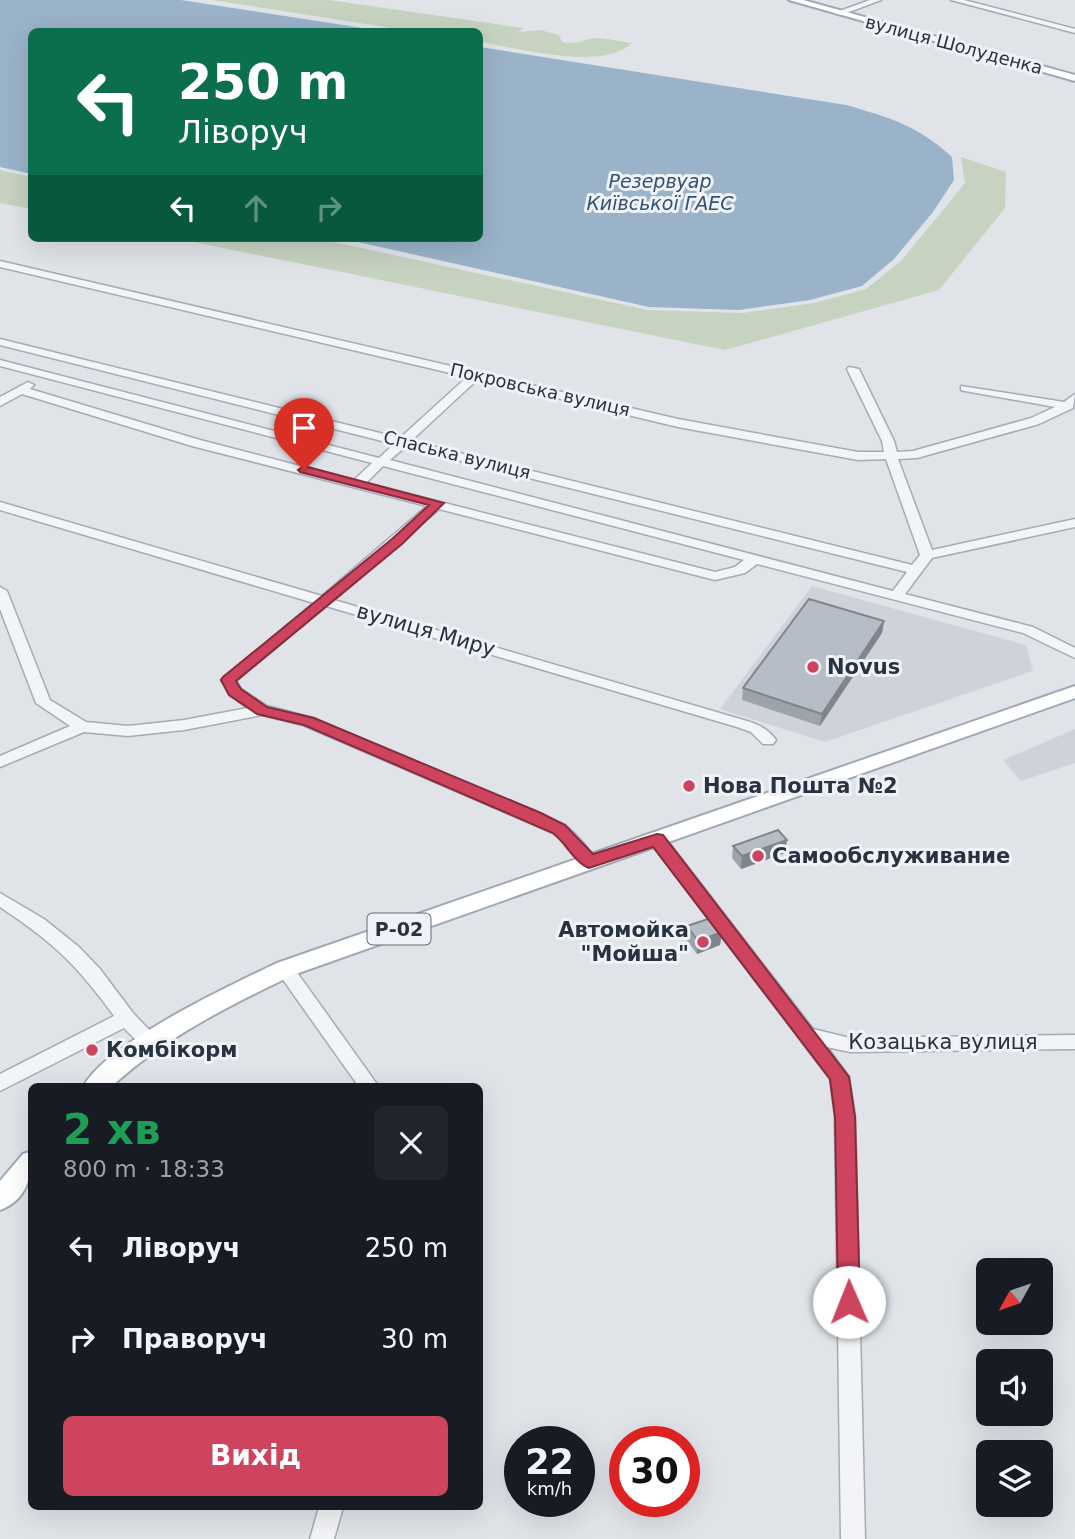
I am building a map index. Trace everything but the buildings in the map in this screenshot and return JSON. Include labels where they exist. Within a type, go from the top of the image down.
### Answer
[{"type":"main road","name":"вулиця Шолуденка","points":[[793,0],[1075,78]]},
{"type":"main road","name":"Р-02","points":[[99,1083],[122,1060],[150,1040],[231,994],[285,970],[1075,692]]},
{"type":"main road","points":[[0,1199],[28,1166]]},
{"type":"street","points":[[838,13],[877,0]]},
{"type":"street","points":[[955,0],[1075,31]]},
{"type":"street","name":"Покровська вулиця","points":[[3,267],[759,440],[858,456],[913,455],[1035,421],[1072,403]]},
{"type":"street","name":"Спаська вулиця","points":[[0,342],[915,570]]},
{"type":"street","name":"Спаська вулиця","points":[[0,363],[1028,630],[1075,654]]},
{"type":"street","points":[[853,369],[893,457],[927,555]]},
{"type":"street","points":[[0,372],[26,379],[29,384],[0,402]]},
{"type":"street","points":[[358,483],[400,441],[476,375]]},
{"type":"street","points":[[965,388],[1072,403]]},
{"type":"street","points":[[21,390],[196,443],[715,576],[740,570],[755,559]]},
{"type":"street","points":[[438,503],[326,601],[228,680],[235,692],[262,710],[308,721],[559,829],[573,840],[589,862]]},
{"type":"street","name":"вулиця Миру","points":[[0,506],[742,724],[756,729],[768,740]]},
{"type":"street","points":[[896,596],[927,555],[1075,523]]},
{"type":"street","points":[[0,590],[44,703],[82,727],[128,731],[184,725],[262,710]]},
{"type":"street","points":[[0,762],[82,727]]},
{"type":"street","points":[[657,839],[839,1077],[845,1117],[853,1539]]},
{"type":"street","points":[[0,899],[54,934],[93,973],[133,1029],[150,1040]]},
{"type":"street","points":[[285,970],[367,1083]]},
{"type":"street","points":[[0,1083],[126,1018]]},
{"type":"street","name":"Козацька вулиця","points":[[811,1037],[850,1045],[1075,1042]]},
{"type":"street","points":[[322,1539],[330,1510]]},
{"type":"shaded area","points":[[812,586],[1026,645],[1033,671],[825,742],[720,709]]},
{"type":"shaded area","points":[[1075,729],[1075,763],[1021,781],[1003,760]]},
{"type":"green space","points":[[212,0],[329,0],[524,28],[519,32],[540,30],[559,35],[562,42],[567,43],[596,38],[632,43],[618,52],[601,56],[559,56],[483,43],[483,28],[392,28]]},
{"type":"green space","points":[[961,157],[1006,172],[1005,208],[939,290],[725,350],[194,242],[334,242],[648,310],[742,313],[814,303],[866,289],[901,261],[965,183]]},
{"type":"green space","points":[[0,170],[28,176],[28,208],[0,203]]},
{"type":"water","points":[[0,0],[181,0],[363,28],[28,28],[28,173],[0,167]]},
{"type":"water","name":"Резервуар Київської ГАЕС","points":[[483,47],[846,105],[915,130],[952,157],[954,180],[933,212],[894,259],[862,286],[810,300],[739,310],[649,307],[358,242],[483,242]]},
{"type":"place","name":"Novus","points":[[813,667]]},
{"type":"place","name":"Нова Пошта №2","points":[[689,786]]},
{"type":"place","name":"Самообслуживание","points":[[758,856]]},
{"type":"place","name":"Автомойка \"Мойша\"","points":[[703,942]]},
{"type":"place","name":"Комбікорм","points":[[92,1050]]},
{"type":"route","points":[[304,470],[438,503],[397,541],[228,680],[235,692],[262,710],[308,721],[535,817],[559,829],[573,840],[589,862],[657,839],[839,1077],[845,1117],[849,1302]]}]
